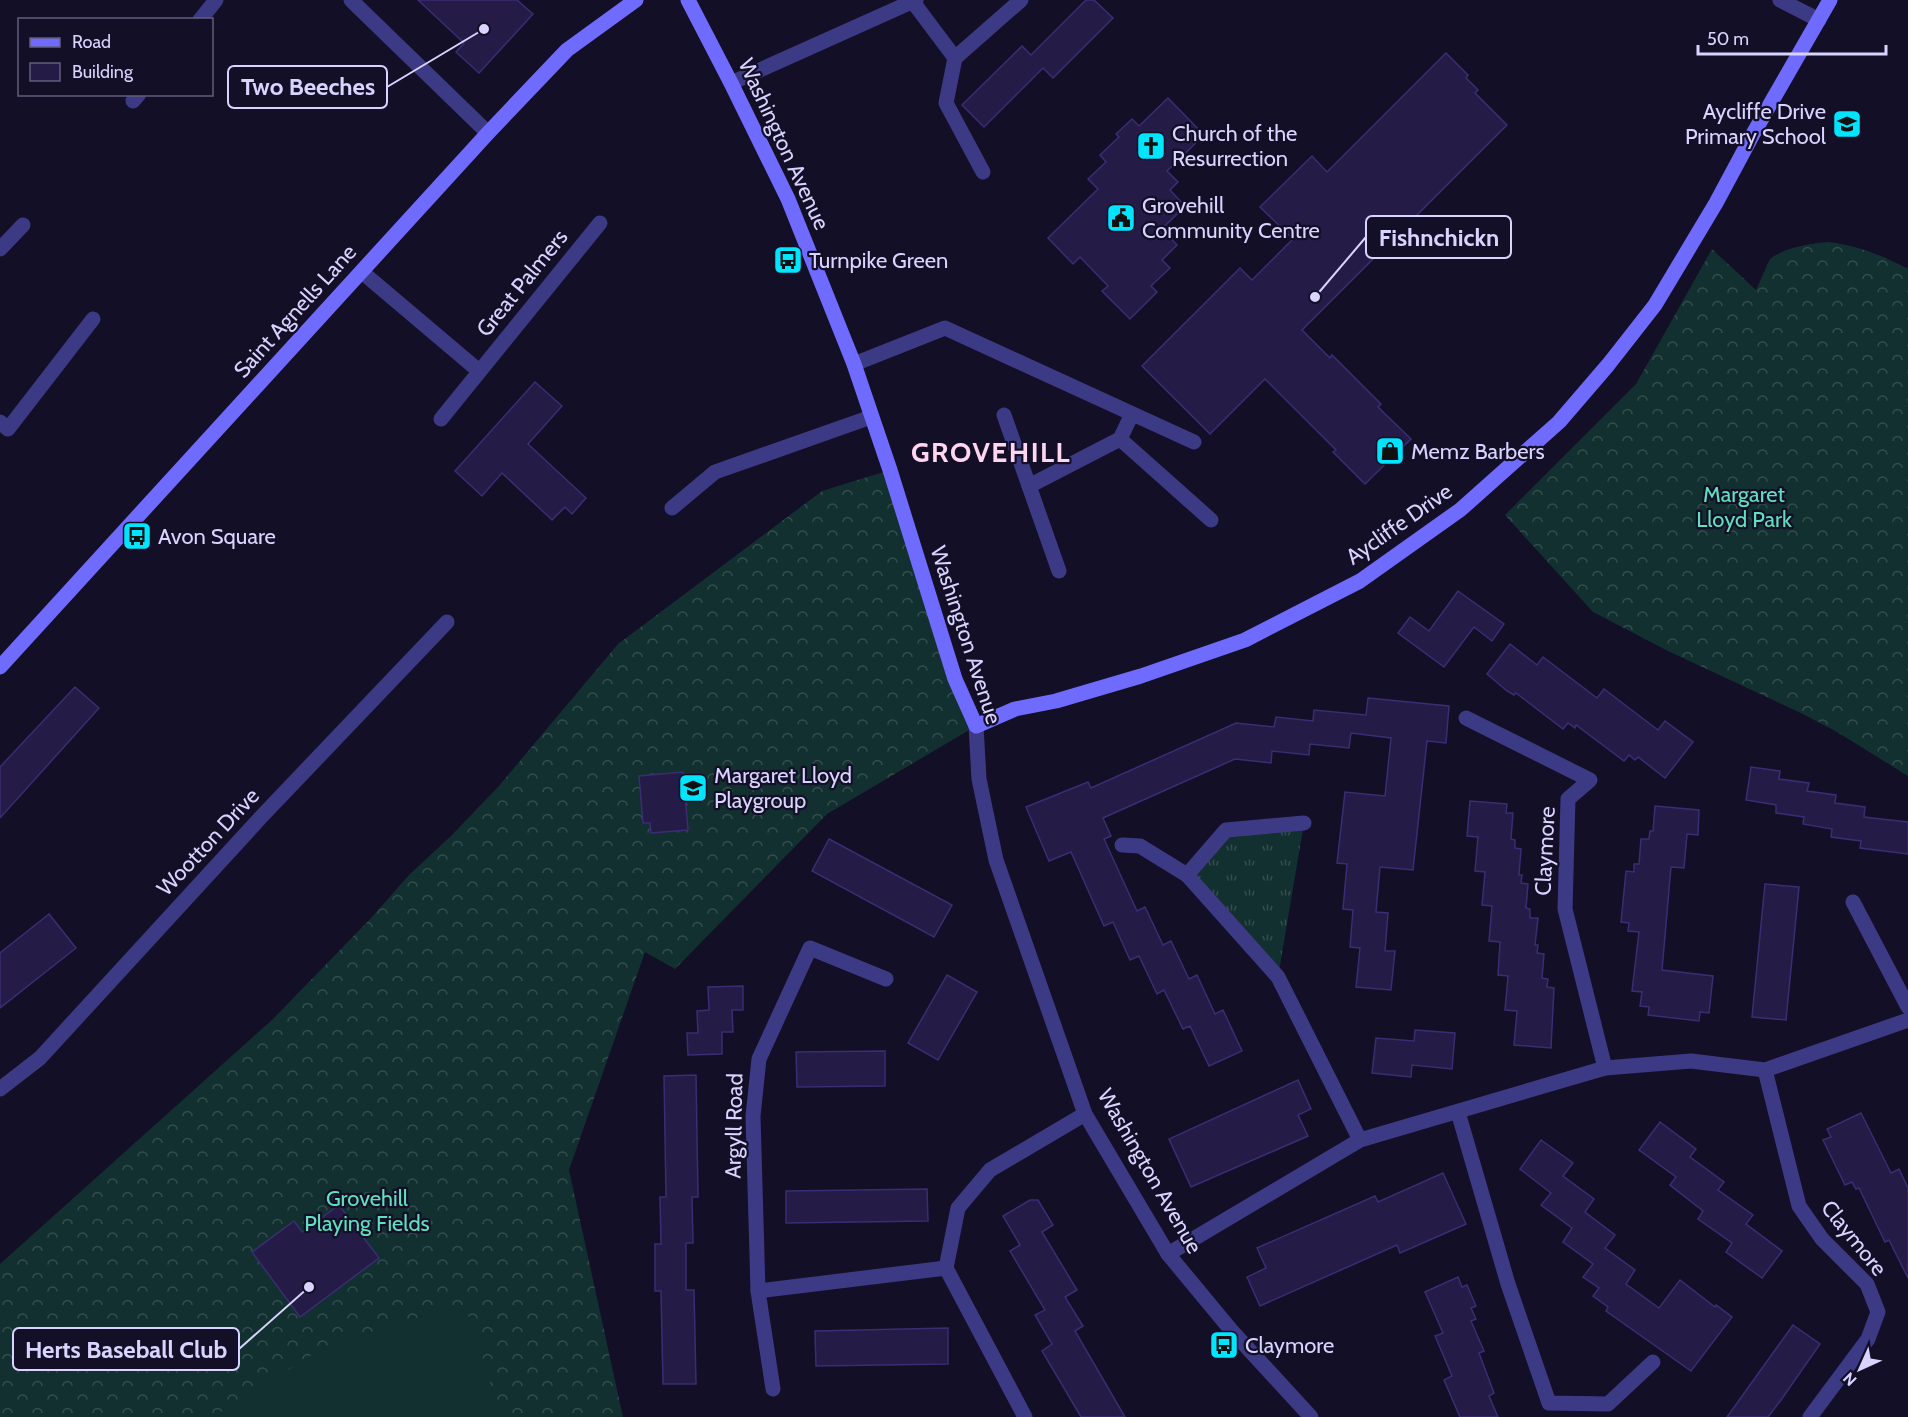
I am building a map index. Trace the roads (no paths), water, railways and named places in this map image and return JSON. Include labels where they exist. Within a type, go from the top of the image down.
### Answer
[{"type":"street","points":[[202,18],[216,0]]},
{"type":"street","points":[[351,0],[488,133]]},
{"type":"street","name":"Saint Agnells Lane","points":[[0,667],[488,133],[567,50],[636,0]]},
{"type":"street","name":"Washington Avenue","points":[[688,0],[788,199],[854,364],[890,470],[955,679],[976,726],[979,779],[996,860],[1085,1114],[1168,1254],[1230,1329],[1311,1417]]},
{"type":"street","points":[[983,172],[946,103],[955,58],[1021,0]]},
{"type":"street","points":[[1780,0],[1819,20]]},
{"type":"street","name":"Aycliffe Drive","points":[[976,726],[1015,709],[1066,698],[1141,676],[1245,640],[1360,581],[1460,510],[1559,422],[1655,305],[1716,203],[1830,0]]},
{"type":"street","points":[[731,83],[915,1],[955,58]]},
{"type":"street","name":"Great Palmers","points":[[441,419],[600,223]]},
{"type":"street","points":[[0,249],[23,225]]},
{"type":"street","name":"Great Palmers","points":[[362,272],[478,371]]},
{"type":"street","points":[[0,422],[8,429],[93,319]]},
{"type":"street","points":[[854,364],[945,328],[1194,442]]},
{"type":"street","points":[[1029,486],[1120,440],[1132,414]]},
{"type":"street","points":[[1004,415],[1059,571]]},
{"type":"street","points":[[672,508],[715,472],[871,417]]},
{"type":"street","points":[[1120,440],[1211,520]]},
{"type":"street","name":"Wootton Drive","points":[[0,1089],[40,1058],[261,816],[447,622]]},
{"type":"street","name":"Claymore","points":[[1466,718],[1590,780],[1568,799],[1565,909],[1605,1068]]},
{"type":"street","points":[[1187,875],[1226,830],[1304,823]]},
{"type":"street","points":[[1122,845],[1140,846],[1187,875],[1278,977],[1360,1140]]},
{"type":"street","points":[[1852,902],[1908,1007]]},
{"type":"street","name":"Argyll Road","points":[[773,1389],[758,1291],[753,1116],[759,1059],[810,948],[886,979]]},
{"type":"street","points":[[1168,1254],[1360,1140],[1605,1068],[1691,1061],[1765,1070],[1908,1020]]},
{"type":"street","name":"Claymore","points":[[1765,1070],[1798,1206],[1822,1239],[1867,1284],[1878,1312],[1868,1339],[1810,1417]]},
{"type":"street","points":[[1458,1112],[1508,1284],[1550,1403],[1608,1404],[1653,1362]]},
{"type":"street","points":[[1025,1417],[946,1268],[958,1208],[990,1170],[1085,1114]]},
{"type":"street","points":[[758,1291],[946,1268]]},
{"type":"place","name":"Two Beeches","points":[[484,29]]},
{"type":"place","name":"Aycliffe Drive Primary School","points":[[1847,124]]},
{"type":"place","name":"Church of the Resurrection","points":[[1151,146]]},
{"type":"place","name":"Grovehill Community Centre","points":[[1121,218]]},
{"type":"place","name":"Turnpike Green","points":[[788,260]]},
{"type":"place","name":"Fishnchickn","points":[[1315,297]]},
{"type":"place","name":"Memz Barbers","points":[[1390,451]]},
{"type":"place","name":"Avon Square","points":[[137,536]]},
{"type":"place","name":"Margaret Lloyd Playgroup","points":[[693,788]]},
{"type":"place","name":"Herts Baseball Club","points":[[309,1287]]},
{"type":"place","name":"Claymore","points":[[1224,1345]]},
{"type":"district","name":"GROVEHILL","points":[[991,452]]},
{"type":"park label","name":"Margaret Lloyd Park","points":[[1744,506]]},
{"type":"park label","name":"Grovehill Playing Fields","points":[[367,1210]]}]
